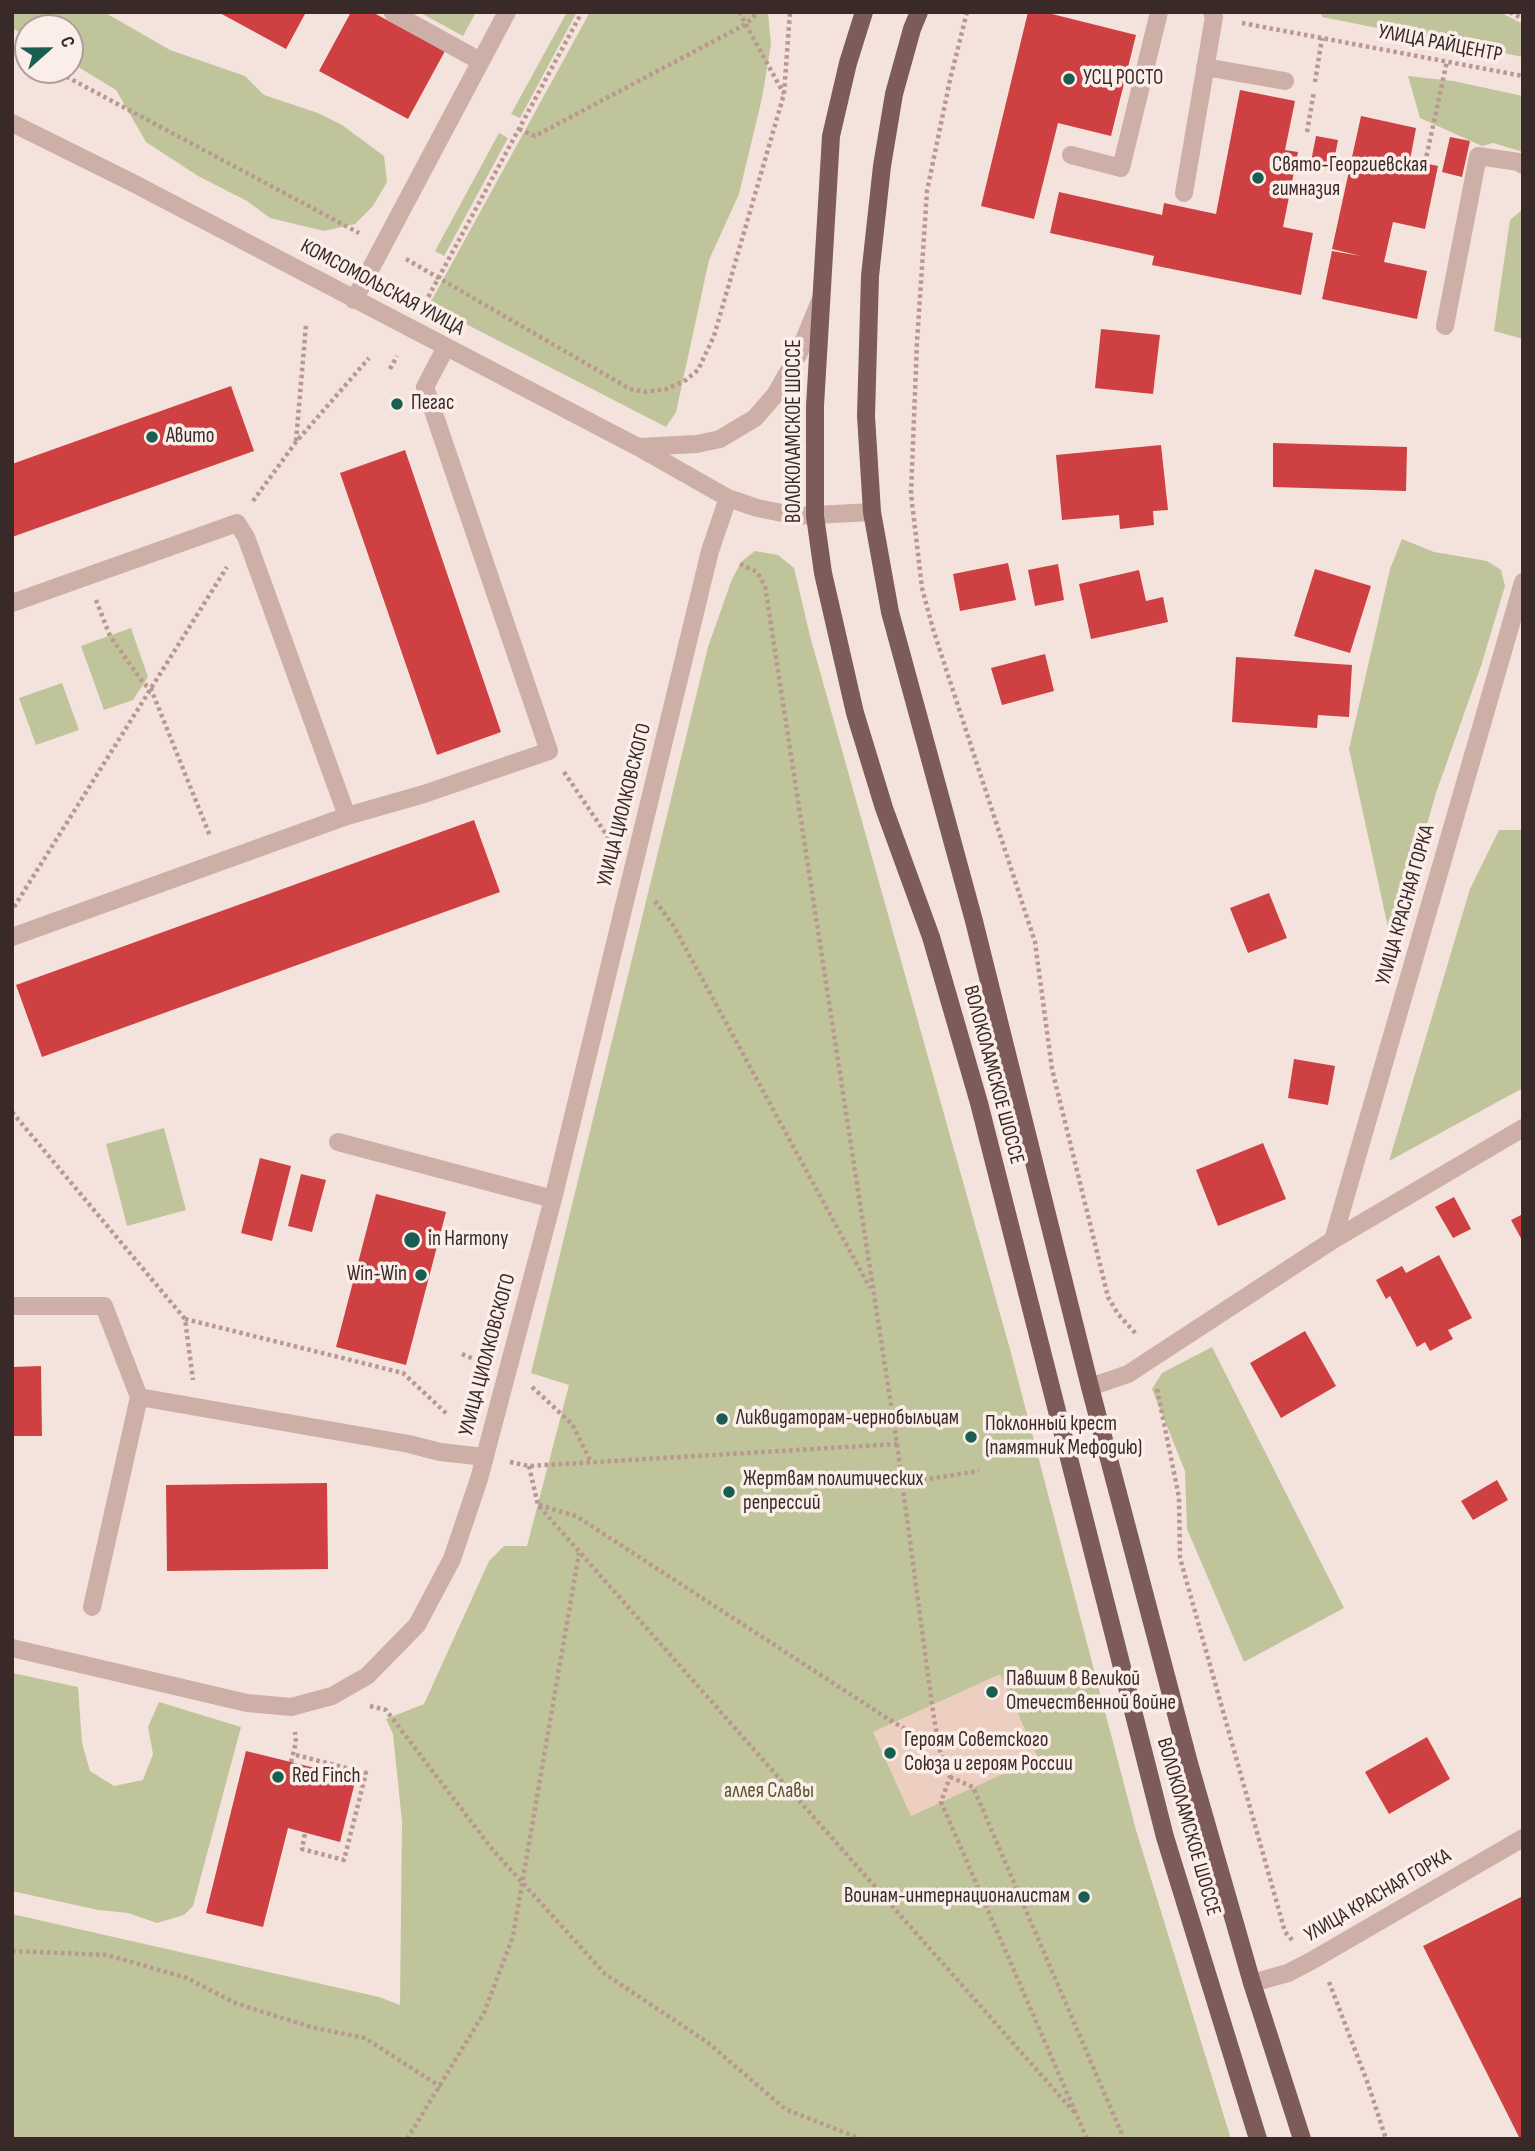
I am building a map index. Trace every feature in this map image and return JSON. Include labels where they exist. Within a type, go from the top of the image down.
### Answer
[{"type":"main road","name":"ВОЛОКОЛАМСКОЕ ШОССЕ","points":[[864,12],[848,63],[831,136],[815,406],[815,516],[823,573],[855,713],[884,808],[931,937],[979,1103],[1165,1837],[1258,2139]]},
{"type":"main road","name":"ВОЛОКОЛАМСКОЕ ШОССЕ","points":[[919,12],[894,94],[882,166],[870,276],[866,416],[872,512],[890,612],[974,920],[1090,1387],[1189,1763],[1252,1983],[1302,2139]]},
{"type":"street","points":[[355,300],[507,12]]},
{"type":"street","points":[[1071,155],[1121,168],[1159,12]]},
{"type":"street","points":[[393,13],[480,61]]},
{"type":"street","points":[[1184,192],[1213,15]]},
{"type":"street","points":[[1205,67],[1285,81]]},
{"type":"street","name":"КОМСОМОЛЬСКАЯ УЛИЦА","points":[[12,123],[131,181],[638,447],[727,498],[757,508],[797,516],[872,512]]},
{"type":"street","points":[[1445,326],[1478,156],[1519,162],[1523,165]]},
{"type":"street","points":[[638,447],[697,444],[719,439],[755,418],[775,394],[798,355],[820,301]]},
{"type":"street","points":[[12,937],[347,816],[424,794],[550,751],[425,387],[446,347]]},
{"type":"street","name":"УЛИЦА ЦИОЛКОВСКОГО","points":[[12,1648],[247,1703],[292,1707],[332,1696],[367,1676],[417,1625],[452,1559],[485,1457],[553,1199],[706,565],[727,498]]},
{"type":"street","points":[[12,603],[88,576],[242,530],[347,816]]},
{"type":"street","name":"УЛИЦА КРАСНАЯ ГОРКА","points":[[1333,1240],[1523,582]]},
{"type":"street","points":[[1090,1387],[1128,1374],[1333,1240],[1523,1128]]},
{"type":"street","points":[[338,1142],[553,1199]]},
{"type":"street","points":[[12,1306],[104,1306],[139,1397],[92,1607]]},
{"type":"street","points":[[139,1397],[409,1444],[440,1452],[485,1457]]},
{"type":"street","name":"УЛИЦА КРАСНАЯ ГОРКА","points":[[1252,1983],[1288,1973],[1311,1961],[1523,1838]]},
{"type":"path","points":[[425,303],[582,12]]},
{"type":"path","points":[[739,12],[784,93]]},
{"type":"path","points":[[519,129],[535,136],[746,24],[758,12]]},
{"type":"path","points":[[80,84],[383,245],[630,389],[656,391],[686,380],[698,370],[714,335],[784,93],[790,12]]},
{"type":"path","points":[[967,12],[927,191],[911,494],[922,587],[933,629],[1035,942],[1052,1069],[1108,1297],[1118,1314],[1142,1342],[1150,1359],[1180,1497],[1180,1558],[1285,1932],[1330,1983],[1386,2139]]},
{"type":"path","points":[[1510,12],[1523,19]]},
{"type":"path","name":"УЛИЦА РАЙЦЕНТР","points":[[1213,15],[1523,76]]},
{"type":"path","points":[[1425,163],[1447,61]]},
{"type":"path","points":[[296,442],[306,326]]},
{"type":"path","points":[[390,369],[397,356]]},
{"type":"path","points":[[12,909],[150,689],[296,442],[369,358]]},
{"type":"path","points":[[740,564],[757,572],[765,586],[897,1444],[939,1748],[950,1777],[941,1802],[1087,2139]]},
{"type":"path","points":[[88,576],[110,636],[150,689],[221,862]]},
{"type":"path","points":[[550,751],[615,847]]},
{"type":"path","points":[[648,892],[673,925],[872,1293]]},
{"type":"path","points":[[12,1112],[185,1319],[197,1408]]},
{"type":"path","points":[[185,1319],[403,1373],[448,1415]]},
{"type":"path","points":[[462,1354],[487,1365]]},
{"type":"path","points":[[529,1384],[572,1424],[591,1462]]},
{"type":"path","points":[[485,1457],[529,1466],[897,1444]]},
{"type":"path","points":[[529,1466],[538,1505],[1077,2116]]},
{"type":"path","points":[[902,1483],[979,1471]]},
{"type":"path","points":[[538,1505],[576,1516],[893,1723],[939,1748]]},
{"type":"path","points":[[407,2139],[484,2013],[513,1936],[579,1553]]},
{"type":"path","points":[[332,1696],[386,1710],[492,1849],[605,1974],[707,2042],[785,2109],[861,2139]]},
{"type":"path","points":[[296,1755],[366,1773],[344,1860],[302,1849],[305,1833]]},
{"type":"path","points":[[950,1777],[973,1787],[1124,2139]]},
{"type":"path","points":[[12,1951],[107,1955],[187,1978],[235,2003],[311,2027],[365,2038],[441,2087]]},
{"type":"green space","points":[[12,12],[104,12],[170,50],[245,76],[264,95],[318,113],[342,125],[384,156],[387,182],[373,206],[355,224],[324,231],[270,218],[247,201],[198,176],[146,142],[116,90],[84,71],[84,14],[14,14],[14,29]]},
{"type":"green space","points":[[419,12],[476,12],[463,36]]},
{"type":"green space","points":[[567,12],[577,12],[520,118],[511,114]]},
{"type":"green space","points":[[590,12],[768,12],[771,44],[762,98],[739,194],[709,260],[676,412],[666,427],[429,305]]},
{"type":"green space","points":[[1320,12],[1500,12],[1523,24],[1523,57],[1322,17]]},
{"type":"green space","points":[[1408,76],[1453,81],[1523,96],[1523,152],[1493,143],[1482,146],[1420,118]]},
{"type":"green space","points":[[499,133],[508,138],[444,256],[435,251]]},
{"type":"green space","points":[[1523,209],[1523,339],[1494,331],[1510,220]]},
{"type":"green space","points":[[1402,539],[1434,552],[1487,561],[1501,570],[1505,586],[1481,666],[1436,793],[1417,859],[1410,910],[1393,950],[1349,749],[1390,569]]},
{"type":"green space","name":"аллея Славы","points":[[755,551],[778,555],[794,568],[810,636],[1011,1353],[1136,1830],[1231,2139],[12,2139],[12,1914],[379,1997],[400,2005],[402,1822],[393,1734],[386,1719],[424,1704],[489,1561],[504,1546],[527,1546],[569,1385],[531,1373],[708,647],[732,579],[742,561]]},
{"type":"green space","points":[[131,628],[148,677],[133,700],[104,710],[81,646]]},
{"type":"green space","points":[[62,683],[79,730],[36,745],[19,698]]},
{"type":"green space","points":[[1499,830],[1523,830],[1523,1088],[1389,1161],[1470,889]]},
{"type":"green space","points":[[164,1128],[186,1210],[127,1226],[106,1144]]},
{"type":"green space","points":[[1212,1347],[1344,1608],[1244,1662],[1187,1529],[1185,1471],[1152,1389],[1162,1373]]},
{"type":"green space","points":[[12,1673],[78,1687],[82,1743],[90,1771],[114,1786],[143,1780],[153,1754],[148,1727],[159,1702],[241,1727],[193,1906],[184,1915],[157,1923],[128,1913],[98,1910],[12,1891]]},
{"type":"shaded area","points":[[1000,1674],[1038,1758],[911,1816],[873,1732]]},
{"type":"building","points":[[218,12],[306,12],[286,49]]},
{"type":"building","points":[[351,12],[372,12],[445,51],[408,119],[319,71]]},
{"type":"building","name":"УСЦ РОСТО","points":[[1028,12],[1044,12],[1136,35],[1111,136],[1058,123],[1034,219],[981,206]]},
{"type":"building","name":"Свято-Георгиевская гимназия","points":[[1240,90],[1295,101],[1285,150],[1298,152],[1283,227],[1313,233],[1301,295],[1152,265],[1154,256],[1050,233],[1059,192],[1162,215],[1164,203],[1216,214]]},
{"type":"building","points":[[1361,116],[1416,128],[1410,160],[1438,166],[1425,229],[1393,222],[1384,262],[1427,271],[1417,319],[1322,299],[1332,251],[1361,256],[1332,249]]},
{"type":"building","points":[[1316,136],[1338,140],[1332,171],[1310,167]]},
{"type":"building","points":[[1450,137],[1470,141],[1462,177],[1442,172]]},
{"type":"building","points":[[1101,329],[1160,335],[1153,394],[1095,388]]},
{"type":"building","points":[[231,386],[254,451],[12,537],[12,464]]},
{"type":"building","points":[[1273,443],[1407,447],[1406,491],[1273,487]]},
{"type":"building","points":[[1161,445],[1168,510],[1153,511],[1154,525],[1120,529],[1119,515],[1062,520],[1056,455]]},
{"type":"building","points":[[405,450],[501,732],[437,755],[340,473]]},
{"type":"building","points":[[1008,563],[1016,600],[960,611],[953,574]]},
{"type":"building","points":[[1058,564],[1064,600],[1035,606],[1028,570]]},
{"type":"building","points":[[1315,569],[1371,586],[1350,653],[1294,636]]},
{"type":"building","points":[[1139,570],[1146,601],[1163,597],[1168,622],[1091,639],[1079,584]]},
{"type":"building","points":[[1045,654],[1054,691],[1002,705],[991,668]]},
{"type":"building","points":[[1236,657],[1352,665],[1349,717],[1318,715],[1317,728],[1232,722]]},
{"type":"building","points":[[474,820],[500,892],[42,1057],[16,985]]},
{"type":"building","points":[[1269,893],[1287,938],[1248,953],[1230,908]]},
{"type":"building","points":[[1294,1059],[1335,1066],[1328,1105],[1288,1098]]},
{"type":"building","points":[[1263,1143],[1286,1199],[1218,1226],[1196,1170]]},
{"type":"building","points":[[260,1158],[291,1166],[272,1241],[241,1233]]},
{"type":"building","points":[[301,1174],[326,1180],[312,1232],[288,1226]]},
{"type":"building","points":[[376,1194],[446,1212],[406,1365],[336,1347]]},
{"type":"building","points":[[1454,1197],[1471,1229],[1453,1238],[1435,1207]]},
{"type":"building","points":[[1523,1214],[1523,1242],[1511,1220]]},
{"type":"building","points":[[1439,1255],[1472,1318],[1448,1330],[1453,1339],[1430,1351],[1425,1342],[1417,1347],[1390,1296],[1386,1299],[1376,1280],[1402,1266],[1406,1273]]},
{"type":"building","points":[[1305,1331],[1336,1386],[1281,1418],[1250,1363]]},
{"type":"building","points":[[41,1366],[42,1436],[12,1436],[12,1367]]},
{"type":"building","points":[[1497,1480],[1508,1500],[1473,1520],[1461,1501]]},
{"type":"building","points":[[327,1483],[328,1569],[167,1571],[166,1485]]},
{"type":"building","points":[[1427,1737],[1450,1779],[1389,1814],[1365,1772]]},
{"type":"building","points":[[246,1751],[356,1778],[340,1842],[288,1828],[263,1927],[206,1913]]},
{"type":"building","points":[[1523,1896],[1523,2138],[1520,2139],[1423,1946]]},
{"type":"place","name":"УСЦ РОСТО","points":[[1069,79]]},
{"type":"place","name":"Свято-Георгиевская гимназия","points":[[1258,178]]},
{"type":"place","name":"Пегас","points":[[397,404]]},
{"type":"place","name":"Авито","points":[[152,437]]},
{"type":"place","name":"in Harmony","points":[[412,1240]]},
{"type":"place","name":"Win-Win","points":[[421,1275]]},
{"type":"place","name":"Ликвидаторам-чернобыльцам","points":[[722,1419]]},
{"type":"place","name":"Поклонный крест (памятник Мефодию)","points":[[971,1437]]},
{"type":"place","name":"Жертвам политических репрессий","points":[[729,1492]]},
{"type":"place","name":"Павшим в Великой Отечественной войне","points":[[992,1692]]},
{"type":"place","name":"Героям Советского Союза и героям России","points":[[890,1753]]},
{"type":"place","name":"Red Finch","points":[[278,1777]]},
{"type":"place","name":"Воинам-интернационалистам","points":[[1084,1897]]}]
